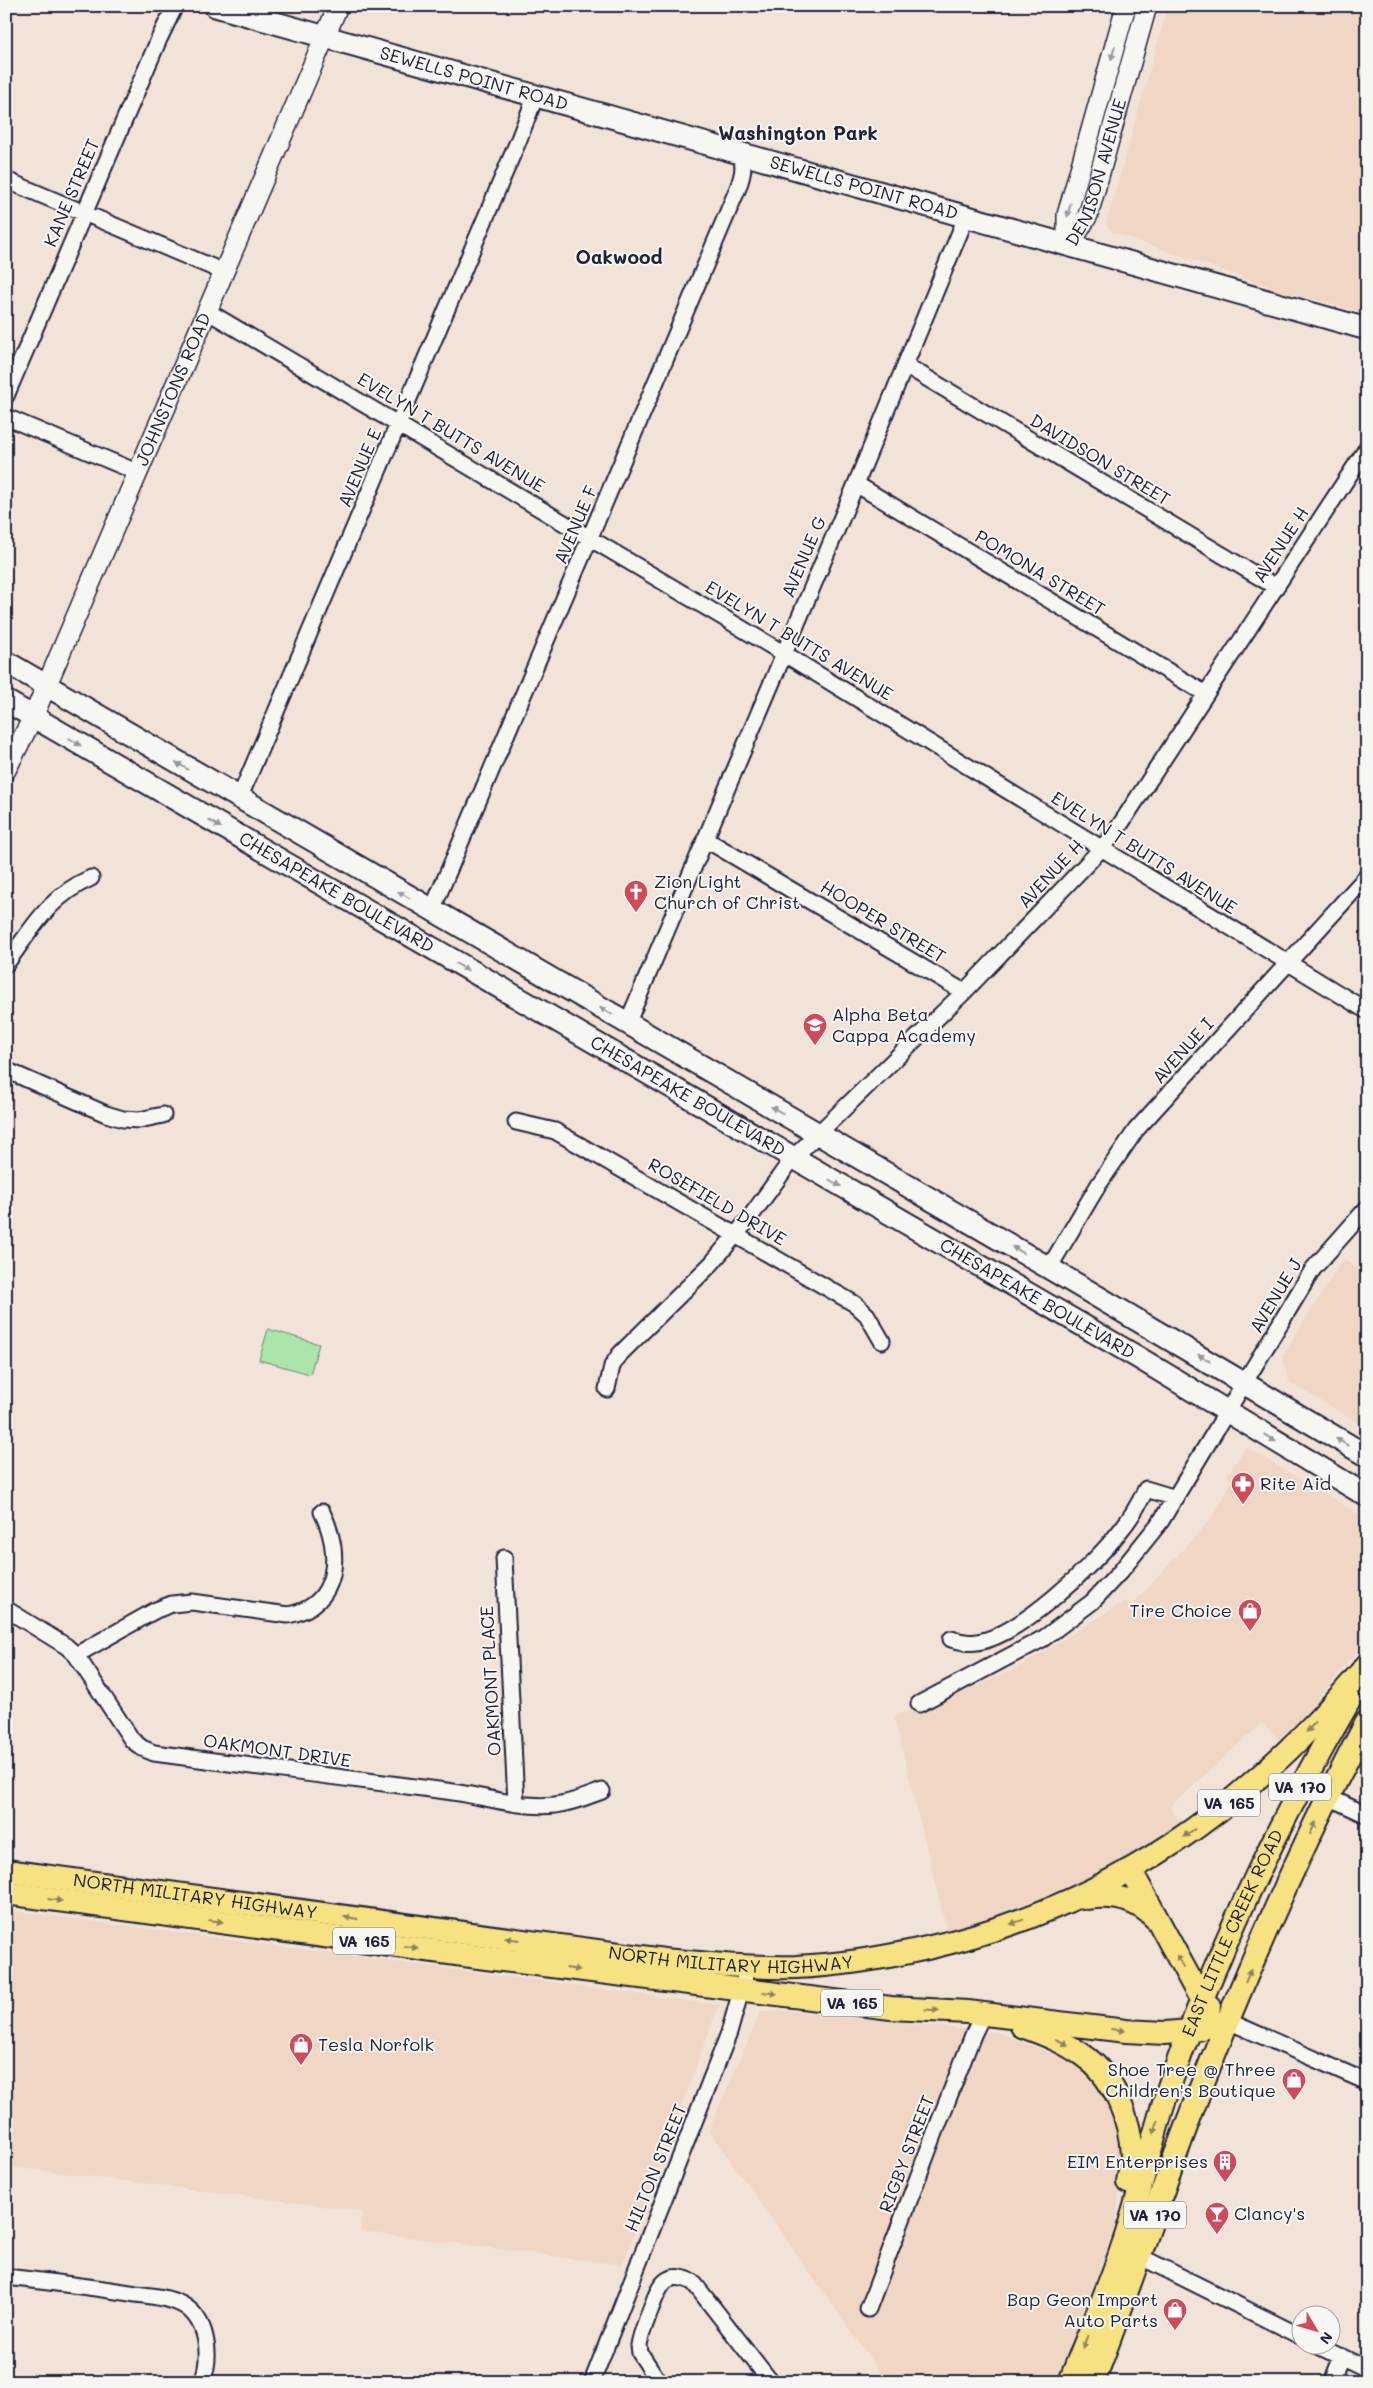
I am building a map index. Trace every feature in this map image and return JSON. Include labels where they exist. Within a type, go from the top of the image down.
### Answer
[{"type":"main road","name":"SEWELLS POINT ROAD","points":[[215,6],[966,215],[1367,329]]},
{"type":"main road","name":"CHESAPEAKE BOULEVARD","points":[[6,662],[1049,1268],[1367,1456]]},
{"type":"main road","name":"CHESAPEAKE BOULEVARD","points":[[6,701],[793,1158],[1367,1496]]},
{"type":"main road","name":"NORTH MILITARY HIGHWAY","points":[[6,1871],[654,1958],[748,1966],[796,1967],[838,1964],[899,1954],[998,1928],[1062,1904],[1131,1871],[1175,1844],[1256,1781],[1292,1748],[1367,1665]]},
{"type":"main road","name":"EAST LITTLE CREEK ROAD","points":[[1093,2382],[1131,2252],[1153,2137],[1190,2032],[1258,1869],[1288,1809],[1367,1669]]},
{"type":"main road","name":"EAST LITTLE CREEK ROAD","points":[[1070,2382],[1131,2252],[1293,1871],[1367,1722]]},
{"type":"main road","points":[[1131,1871],[1202,2001],[1228,2021]]},
{"type":"main road","name":"NORTH MILITARY HIGHWAY","points":[[6,1894],[891,2008],[983,2014],[1126,2031],[1165,2033],[1190,2032],[1228,2021]]},
{"type":"main road","points":[[1062,1904],[1088,1897],[1117,1897],[1145,1909],[1158,1921]]},
{"type":"main road","points":[[983,2014],[1017,2024],[1070,2046],[1086,2057],[1109,2083],[1125,2117],[1132,2158],[1122,2218],[1131,2252]]},
{"type":"street","name":"KANE STREET","points":[[6,396],[174,6]]},
{"type":"street","name":"JOHNSTONS ROAD","points":[[6,770],[33,718],[338,6]]},
{"type":"street","name":"DENISON AVENUE","points":[[1070,245],[1067,215],[1126,6]]},
{"type":"street","name":"DENISON AVENUE","points":[[1070,245],[1088,215],[1147,6]]},
{"type":"street","name":"AVENUE E","points":[[239,799],[536,95]]},
{"type":"street","name":"AVENUE F","points":[[432,910],[738,188],[744,172],[744,163],[740,152]]},
{"type":"street","points":[[6,180],[224,272]]},
{"type":"street","name":"AVENUE G","points":[[627,1024],[856,484],[966,215]]},
{"type":"street","name":"EVELYN T BUTTS AVENUE","points":[[207,311],[399,423],[783,653],[1102,847],[1287,964],[1367,1011]]},
{"type":"street","name":"DAVIDSON STREET","points":[[905,365],[1276,587]]},
{"type":"street","points":[[6,417],[138,473]]},
{"type":"street","name":"AVENUE H","points":[[607,1389],[612,1366],[620,1354],[712,1263],[736,1235],[793,1158],[964,992],[1102,847],[1206,694],[1367,448]]},
{"type":"street","name":"POMONA STREET","points":[[856,484],[1206,694]]},
{"type":"street","name":"HOOPER STREET","points":[[705,839],[964,992]]},
{"type":"street","name":"AVENUE I","points":[[1049,1268],[1107,1170],[1136,1130],[1367,876]]},
{"type":"street","points":[[6,964],[46,909],[74,885],[91,878]]},
{"type":"street","points":[[6,1070],[123,1120],[139,1120],[163,1115]]},
{"type":"street","name":"ROSEFIELD DRIVE","points":[[516,1122],[555,1131],[855,1304],[871,1321],[882,1341]]},
{"type":"street","name":"AVENUE J","points":[[919,1704],[1015,1655],[1073,1618],[1126,1566],[1161,1521],[1176,1498],[1229,1413],[1313,1269],[1367,1208]]},
{"type":"street","points":[[951,1639],[966,1643],[994,1638],[1051,1599],[1088,1567],[1119,1533],[1134,1512],[1146,1489],[1176,1498]]},
{"type":"street","points":[[76,1655],[156,1610],[172,1604],[192,1602],[288,1615],[312,1608],[327,1589],[332,1574],[334,1557],[333,1540],[322,1512]]},
{"type":"street","name":"OAKMONT PLACE","points":[[504,1558],[516,1803]]},
{"type":"street","name":"OAKMONT DRIVE","points":[[6,1609],[76,1655],[132,1740],[142,1748],[154,1753],[349,1780],[470,1794],[516,1803],[554,1805],[579,1800],[602,1791]]},
{"type":"street","points":[[1328,1798],[1367,1815]]},
{"type":"street","name":"HILTON STREET","points":[[592,2382],[722,2051],[748,1966]]},
{"type":"street","name":"RIGBY STREET","points":[[868,2309],[973,2035],[983,2014]]},
{"type":"street","points":[[1228,2021],[1367,2082]]},
{"type":"street","points":[[1131,2252],[1290,2331]]},
{"type":"street","points":[[6,2277],[114,2290],[170,2299],[182,2304],[199,2322],[204,2334],[207,2350],[206,2367],[202,2382]]},
{"type":"street","points":[[659,2382],[640,2353],[639,2345],[660,2286],[675,2277],[684,2277],[693,2282],[771,2382]]},
{"type":"street","points":[[1331,2382],[1341,2356],[1367,2369]]},
{"type":"shaded area","points":[[1168,6],[1367,6],[1367,313],[1285,292],[1112,232],[1106,224]]},
{"type":"shaded area","points":[[1343,1259],[1367,1274],[1367,1428],[1290,1383],[1282,1357]]},
{"type":"shaded area","points":[[1246,1447],[1367,1519],[1367,1639],[1282,1742],[1262,1723],[1170,1807],[1183,1826],[1071,1891],[949,1939],[894,1716],[970,1689],[1018,1668],[1125,1601],[1131,1606],[1212,1518],[1229,1487],[1230,1481],[1227,1475]]},
{"type":"shaded area","points":[[6,1910],[719,2005],[622,2265],[360,2231],[362,2211],[6,2166]]},
{"type":"shaded area","points":[[761,2011],[788,2011],[1000,2033],[1072,2062],[1107,2092],[1119,2136],[1122,2162],[1116,2222],[1059,2382],[887,2382],[709,2130]]},
{"type":"green space","points":[[268,1329],[319,1344],[310,1374],[259,1360]]},
{"type":"place","name":"Zion Light Church of Christ","points":[[636,913]]},
{"type":"place","name":"Alpha Beta Cappa Academy","points":[[815,1046]]},
{"type":"place","name":"Rite Aid","points":[[1243,1505]]},
{"type":"place","name":"Tire Choice","points":[[1250,1632]]},
{"type":"place","name":"Tesla Norfolk","points":[[301,2066]]},
{"type":"place","name":"Shoe Tree @ Three Children's Boutique","points":[[1294,2101]]},
{"type":"place","name":"EIM Enterprises","points":[[1225,2183]]},
{"type":"place","name":"Clancy's","points":[[1217,2235]]},
{"type":"place","name":"Bap Geon Import Auto Parts","points":[[1175,2331]]},
{"type":"district","name":"Washington Park","points":[[798,133]]},
{"type":"district","name":"Oakwood","points":[[619,257]]}]
